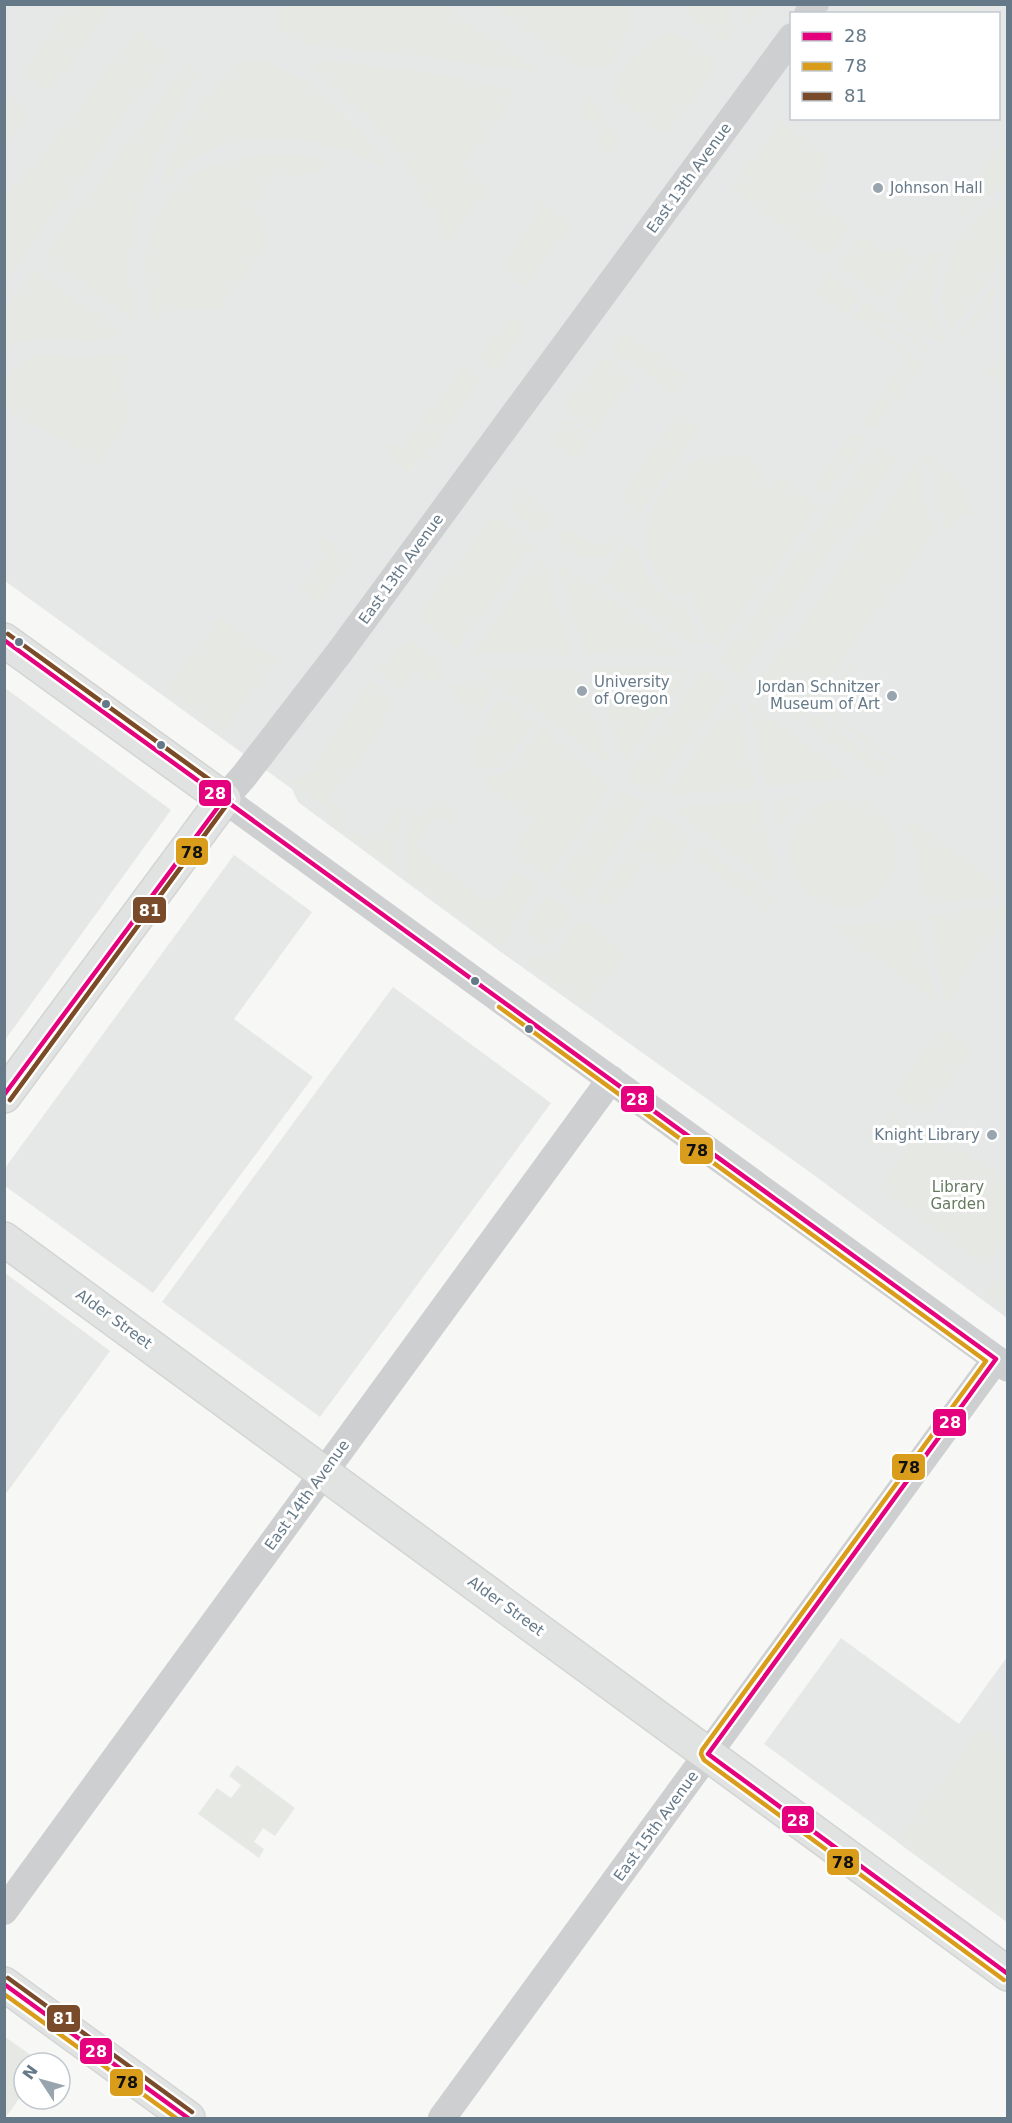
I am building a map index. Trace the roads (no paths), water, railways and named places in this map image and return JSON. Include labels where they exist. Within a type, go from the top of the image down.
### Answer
[{"type":"street","name":"East 13th Avenue","points":[[4,1096],[224,799],[339,653],[790,40]]},
{"type":"street","points":[[4,640],[1002,1363]]},
{"type":"street","name":"East 14th Avenue","points":[[4,1911],[611,1080]]},
{"type":"street","name":"Alder Street","points":[[4,1239],[1008,1974]]},
{"type":"street","name":"East 15th Avenue","points":[[442,2118],[708,1754],[1002,1363]]},
{"type":"street","points":[[4,1984],[188,2118]]},
{"type":"place","name":"Johnson Hall","points":[[878,188]]},
{"type":"place","name":"University of Oregon","points":[[582,691]]},
{"type":"place","name":"Jordan Schnitzer Museum of Art","points":[[892,696]]},
{"type":"place","name":"Knight Library","points":[[992,1135]]},
{"type":"park label","name":"Library Garden","points":[[958,1196]]}]
